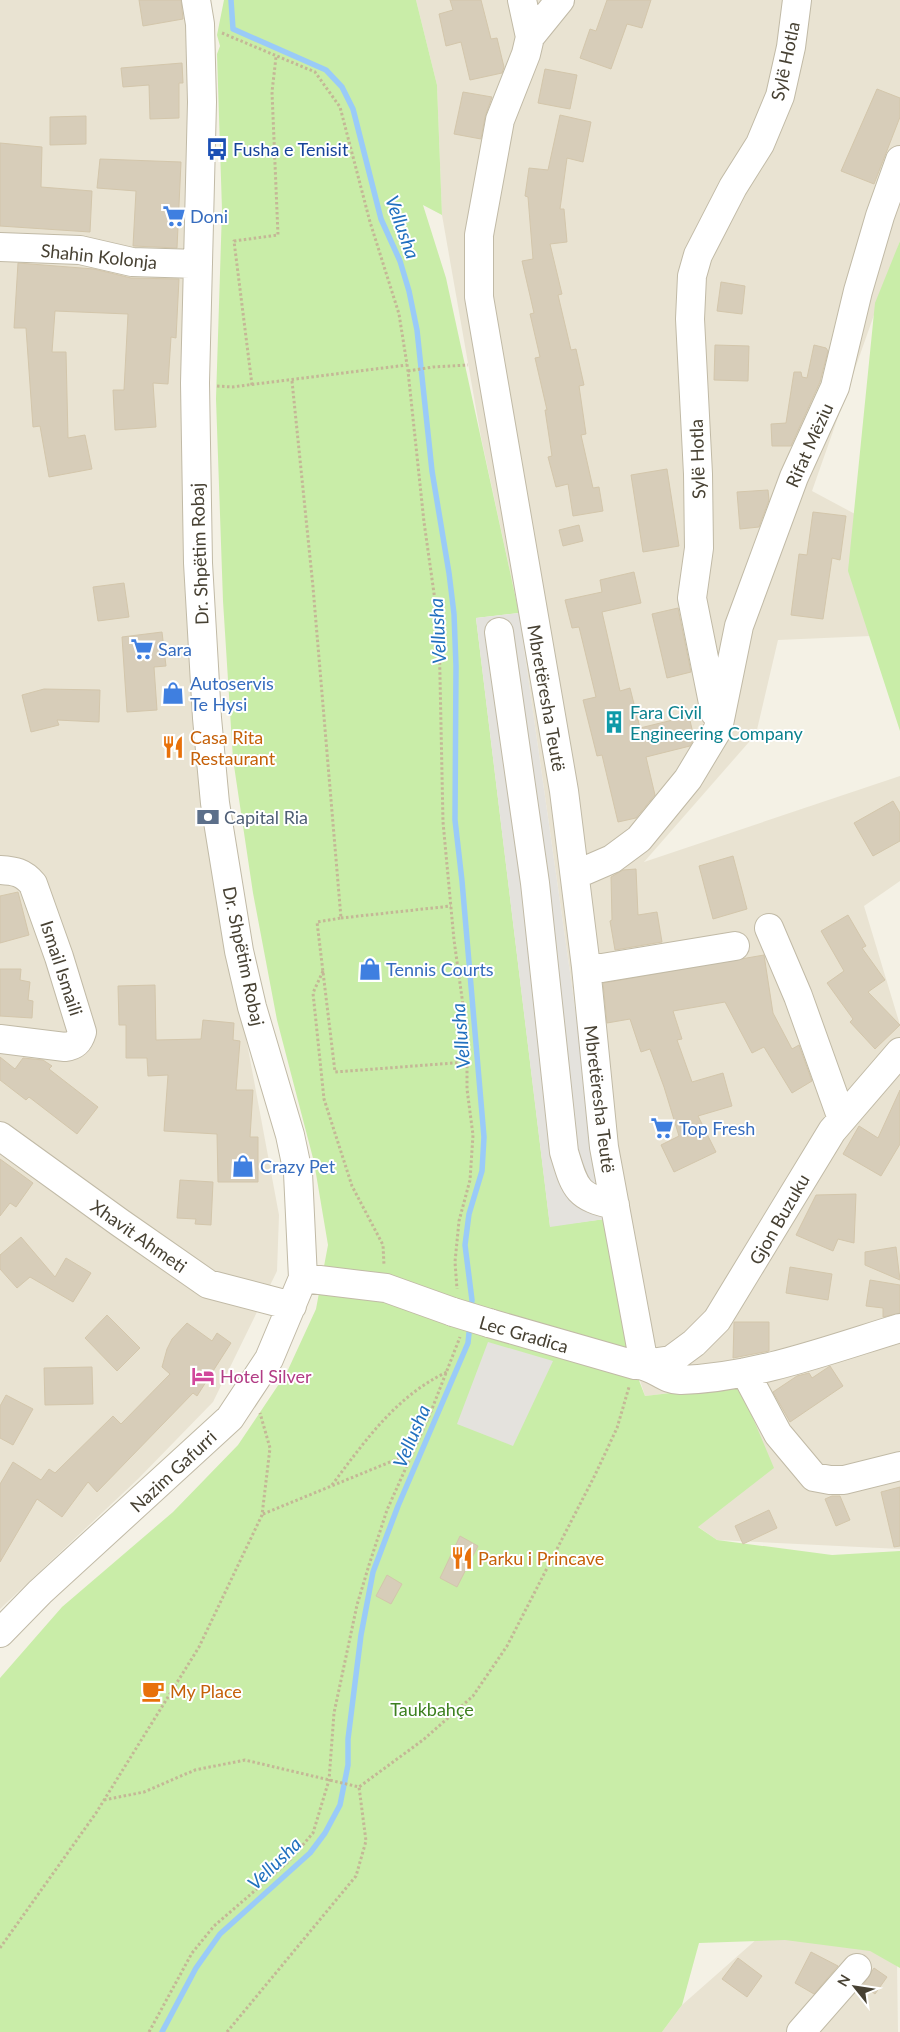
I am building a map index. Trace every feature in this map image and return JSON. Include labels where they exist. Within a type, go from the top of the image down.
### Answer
[{"type":"street","name":"Dr. Shpëtim Robaj","points":[[196,0],[200,24],[202,102],[194,383],[198,563],[207,718],[215,803],[239,951],[252,1007],[290,1135],[298,1173],[303,1278]]},
{"type":"street","points":[[522,0],[530,36]]},
{"type":"street","points":[[530,36],[560,0]]},
{"type":"street","name":"Sylë Hotla","points":[[718,729],[692,598],[698,548],[698,492],[690,319],[692,276],[698,255],[724,204],[760,144],[780,96],[791,47],[797,0]]},
{"type":"street","name":"Mbretëresha Teutë","points":[[530,36],[526,54],[500,120],[479,236],[479,297],[564,791],[586,967],[604,1147],[640,1365]]},
{"type":"street","name":"Rifat Mëziu","points":[[718,729],[739,626],[794,477],[835,387],[858,291],[880,216],[900,160]]},
{"type":"street","name":"Shahin Kolonja","points":[[0,247],[80,250],[114,260],[198,264]]},
{"type":"street","points":[[499,632],[535,883],[564,1152],[573,1184],[582,1195],[594,1201],[615,1205]]},
{"type":"street","points":[[575,875],[612,859],[639,839],[688,779],[718,729]]},
{"type":"street","name":"Ismail Ismaili","points":[[0,870],[14,871],[25,875],[32,884],[59,958],[82,1032],[79,1040],[73,1046],[65,1047],[0,1039]]},
{"type":"street","points":[[769,928],[798,996],[842,1119]]},
{"type":"street","points":[[586,967],[602,968],[735,946]]},
{"type":"street","name":"Gjon Buzuku","points":[[640,1365],[670,1360],[694,1343],[717,1320],[832,1131],[900,1052]]},
{"type":"street","name":"Xhavit Ahmeti","points":[[0,1136],[118,1222],[208,1284],[292,1306]]},
{"type":"street","name":"Lec Gradica","points":[[303,1278],[386,1288],[469,1317],[640,1365],[679,1381],[745,1372],[900,1328]]},
{"type":"street","name":"Nazim Gafurri","points":[[0,1633],[40,1592],[214,1434],[243,1401],[269,1360],[303,1278]]},
{"type":"street","points":[[745,1372],[778,1434],[814,1477],[844,1480],[900,1466]]},
{"type":"street","points":[[802,2032],[857,1968]]},
{"type":"path","points":[[149,2032],[192,1953],[214,1926],[288,1862],[313,1833],[329,1780],[334,1713],[357,1605],[387,1510],[413,1453],[469,1317],[468,1304],[458,1297],[454,1262],[459,1222],[470,1180],[473,1135],[467,1088],[467,1034],[443,822],[439,629],[424,522],[408,371],[399,314],[370,222],[340,107],[315,72],[218,31]]},
{"type":"path","points":[[252,385],[234,241],[278,235],[272,92],[276,57]]},
{"type":"path","points":[[408,371],[433,367],[491,364]]},
{"type":"path","points":[[194,383],[232,388],[407,365]]},
{"type":"path","points":[[292,381],[312,577],[341,918]]},
{"type":"path","points":[[451,906],[317,922],[335,1072],[467,1062]]},
{"type":"path","points":[[323,971],[313,993],[324,1099],[352,1186],[383,1245],[386,1288]]},
{"type":"path","points":[[104,1800],[144,1792],[195,1770],[245,1760],[359,1787],[422,1740],[473,1696],[507,1646],[617,1428],[640,1365]]},
{"type":"path","points":[[332,1485],[372,1431],[398,1404],[430,1380],[447,1372]]},
{"type":"path","points":[[0,1948],[104,1800],[199,1647],[262,1515],[270,1448],[262,1414],[243,1401]]},
{"type":"path","points":[[262,1515],[413,1453]]},
{"type":"path","points":[[227,2032],[356,1876],[366,1841],[359,1787]]},
{"type":"shaded area","points":[[0,0],[186,0],[191,43],[191,285],[231,957],[279,1215],[277,1271],[213,1402],[138,1479],[0,1609]]},
{"type":"shaded area","points":[[416,0],[900,0],[900,241],[812,491],[855,514],[870,636],[778,640],[756,734],[644,862],[900,776],[900,881],[864,906],[900,1025],[900,1549],[717,1540],[697,1526],[738,1385],[645,1396],[635,1365],[605,1219],[519,613],[481,437],[442,215],[437,85]]},
{"type":"shaded area","points":[[519,613],[605,1219],[550,1227],[476,618]]},
{"type":"shaded area","points":[[488,1342],[553,1361],[513,1446],[457,1424]]},
{"type":"shaded area","points":[[767,1930],[840,1936],[897,1964],[898,2032],[662,2032],[682,2005]]},
{"type":"green space","name":"Taukbahçe","points":[[224,0],[416,0],[437,85],[442,215],[423,205],[446,278],[519,613],[476,618],[550,1226],[605,1219],[635,1370],[645,1396],[739,1385],[774,1468],[698,1527],[717,1540],[832,1555],[900,1551],[900,1968],[870,1951],[785,1940],[699,1943],[682,2005],[662,2032],[0,2032],[0,1678],[62,1607],[173,1512],[238,1445],[287,1372],[316,1309],[328,1245],[314,1162],[277,1020],[253,893],[233,759],[223,601],[216,399],[222,210],[217,54],[220,46],[217,35]]},
{"type":"green space","points":[[900,241],[900,731],[848,571],[875,303]]},
{"type":"building","points":[[139,0],[181,0],[183,19],[143,26]]},
{"type":"building","points":[[450,0],[481,0],[491,39],[497,38],[504,67],[502,73],[470,80],[461,42],[446,46],[439,14],[453,10]]},
{"type":"building","points":[[607,0],[651,0],[642,28],[627,24],[611,69],[580,58],[590,29],[596,31]]},
{"type":"building","points":[[182,63],[183,83],[179,83],[179,118],[150,119],[149,85],[123,87],[121,68]]},
{"type":"building","points":[[545,69],[577,75],[570,109],[538,103]]},
{"type":"building","points":[[877,89],[900,98],[900,117],[874,184],[841,171]]},
{"type":"building","points":[[463,92],[492,97],[485,117],[481,139],[454,134]]},
{"type":"building","points":[[560,115],[591,122],[583,162],[567,158],[560,209],[564,209],[567,242],[550,244],[562,294],[558,295],[571,350],[576,349],[584,385],[579,386],[586,434],[581,435],[593,488],[599,487],[603,511],[573,516],[568,484],[556,487],[548,457],[552,456],[545,410],[547,410],[535,358],[540,357],[530,314],[534,313],[522,261],[533,259],[528,197],[525,196],[529,168],[548,170]]},
{"type":"building","points":[[86,116],[86,144],[50,145],[50,117]]},
{"type":"building","points":[[0,143],[42,147],[41,187],[92,191],[90,232],[0,226]]},
{"type":"building","points":[[100,159],[181,162],[177,248],[133,246],[136,191],[97,188]]},
{"type":"building","points":[[18,263],[94,269],[131,278],[179,279],[176,338],[171,337],[168,384],[153,383],[156,427],[115,430],[113,390],[124,390],[128,314],[55,311],[52,352],[66,352],[68,438],[85,435],[92,469],[49,477],[40,426],[33,427],[26,328],[14,328]]},
{"type":"building","points":[[721,282],[745,286],[742,314],[717,311]]},
{"type":"building","points":[[715,345],[749,346],[748,381],[714,380]]},
{"type":"building","points":[[814,345],[826,348],[828,351],[820,382],[791,446],[772,446],[771,424],[786,423],[794,372],[801,372],[802,377],[807,378]]},
{"type":"building","points":[[667,469],[679,546],[643,552],[631,475]]},
{"type":"building","points":[[768,490],[769,500],[759,527],[740,529],[737,492]]},
{"type":"building","points":[[813,512],[846,516],[840,560],[832,558],[823,619],[791,615],[799,554],[807,555]]},
{"type":"building","points":[[579,525],[583,541],[563,546],[559,530]]},
{"type":"building","points":[[634,572],[641,603],[602,612],[620,691],[630,688],[640,728],[689,716],[694,738],[690,746],[646,757],[655,795],[636,818],[618,822],[602,755],[597,756],[583,700],[596,697],[579,627],[572,628],[565,600],[602,592],[600,580]]},
{"type":"building","points":[[124,583],[129,617],[98,621],[93,587]]},
{"type":"building","points":[[678,608],[691,672],[667,678],[652,614]]},
{"type":"building","points":[[162,632],[166,666],[154,667],[157,710],[127,712],[122,637]]},
{"type":"building","points":[[44,689],[100,690],[99,722],[57,720],[59,725],[31,732],[22,695]]},
{"type":"building","points":[[893,801],[900,813],[900,841],[873,856],[854,823]]},
{"type":"building","points":[[733,856],[747,909],[713,919],[699,866]]},
{"type":"building","points":[[636,869],[638,915],[657,912],[662,942],[615,950],[610,921],[612,920],[611,877],[623,870]]},
{"type":"building","points":[[18,892],[29,935],[0,943],[0,896]]},
{"type":"building","points":[[848,915],[866,946],[862,948],[885,980],[868,992],[900,1025],[875,1049],[850,1022],[853,1019],[827,983],[844,971],[821,931]]},
{"type":"building","points":[[764,955],[773,1013],[792,1049],[799,1045],[812,1081],[792,1093],[764,1047],[752,1053],[725,1002],[673,1011],[682,1039],[677,1040],[692,1082],[723,1073],[732,1106],[698,1116],[716,1152],[674,1172],[661,1145],[679,1136],[650,1049],[641,1052],[630,1019],[607,1023],[603,983]]},
{"type":"building","points":[[0,969],[21,969],[20,980],[30,982],[28,1000],[33,1001],[32,1018],[0,1016]]},
{"type":"building","points":[[155,985],[156,1040],[201,1039],[203,1020],[234,1023],[233,1040],[240,1041],[236,1090],[253,1090],[250,1137],[258,1137],[258,1182],[218,1182],[217,1134],[164,1131],[168,1075],[148,1076],[147,1058],[126,1058],[126,1025],[119,1025],[118,986]]},
{"type":"building","points":[[0,1057],[15,1069],[23,1058],[43,1060],[52,1066],[49,1069],[98,1107],[77,1134],[29,1097],[26,1100],[0,1080]]},
{"type":"building","points":[[900,1090],[900,1144],[881,1176],[843,1154],[859,1126],[878,1138]]},
{"type":"building","points":[[0,1159],[33,1183],[16,1207],[10,1203],[0,1216]]},
{"type":"building","points":[[180,1180],[213,1182],[211,1225],[195,1224],[196,1219],[177,1218]]},
{"type":"building","points":[[856,1194],[854,1243],[838,1239],[833,1251],[796,1235],[816,1195]]},
{"type":"building","points":[[21,1237],[55,1277],[66,1258],[91,1273],[73,1302],[30,1277],[17,1288],[0,1269],[0,1255]]},
{"type":"building","points":[[896,1247],[900,1280],[865,1265],[865,1252]]},
{"type":"building","points":[[790,1267],[832,1274],[828,1300],[786,1293]]},
{"type":"building","points":[[870,1280],[900,1285],[900,1313],[883,1317],[883,1308],[866,1306]]},
{"type":"building","points":[[107,1315],[140,1348],[117,1371],[85,1338]]},
{"type":"building","points":[[734,1322],[769,1322],[769,1351],[733,1358]]},
{"type":"building","points":[[187,1323],[212,1341],[217,1333],[231,1343],[197,1396],[193,1393],[97,1492],[88,1482],[62,1517],[37,1499],[0,1562],[0,1484],[13,1462],[41,1480],[49,1469],[55,1473],[113,1416],[121,1424],[170,1374],[162,1367],[167,1349],[172,1339]]},
{"type":"building","points":[[830,1366],[843,1386],[790,1422],[773,1392],[797,1376],[809,1373],[812,1378]]},
{"type":"building","points":[[92,1367],[93,1404],[45,1405],[44,1368]]},
{"type":"building","points":[[6,1395],[33,1409],[13,1445],[0,1438],[0,1406]]},
{"type":"building","points":[[900,1487],[900,1546],[894,1547],[881,1492]]},
{"type":"building","points":[[832,1496],[840,1496],[850,1520],[836,1526],[825,1499]]},
{"type":"building","points":[[769,1510],[777,1528],[743,1544],[735,1526]]},
{"type":"building","points":[[460,1536],[478,1546],[457,1587],[440,1578]]},
{"type":"building","points":[[387,1575],[402,1584],[391,1604],[376,1596]]},
{"type":"building","points":[[811,1952],[838,1966],[814,1994],[795,1983]]},
{"type":"building","points":[[738,1958],[762,1976],[747,1997],[722,1979]]},
{"type":"building","points":[[874,1968],[887,1977],[875,1994],[863,1985]]},
{"type":"waterway","name":"Vellusha","points":[[231,0],[233,29],[326,70],[342,87],[353,109],[381,219],[400,261],[409,291],[417,330],[432,471],[454,614],[456,666],[455,820],[484,1137],[482,1171],[469,1214],[465,1245],[472,1300],[471,1309]]},
{"type":"waterway","name":"Vellusha","points":[[162,2032],[196,1968],[220,1934],[310,1853],[325,1833],[340,1805],[348,1765],[348,1739],[361,1635],[373,1572],[398,1506],[468,1343],[470,1323]]},
{"type":"place","name":"Fusha e Tenisit","points":[[217,149]]},
{"type":"place","name":"Doni","points":[[174,216]]},
{"type":"place","name":"Sara","points":[[142,649]]},
{"type":"place","name":"Autoservis Te Hysi","points":[[173,693]]},
{"type":"place","name":"Fara Civil Engineering Company","points":[[614,722]]},
{"type":"place","name":"Casa Rita Restaurant","points":[[173,747]]},
{"type":"place","name":"Capital Ria","points":[[208,817]]},
{"type":"place","name":"Tennis Courts","points":[[370,969]]},
{"type":"place","name":"Top Fresh","points":[[662,1128]]},
{"type":"place","name":"Crazy Pet","points":[[243,1166]]},
{"type":"place","name":"Hotel Silver","points":[[203,1376]]},
{"type":"place","name":"Parku i Princave","points":[[462,1558]]},
{"type":"place","name":"My Place","points":[[153,1691]]}]
